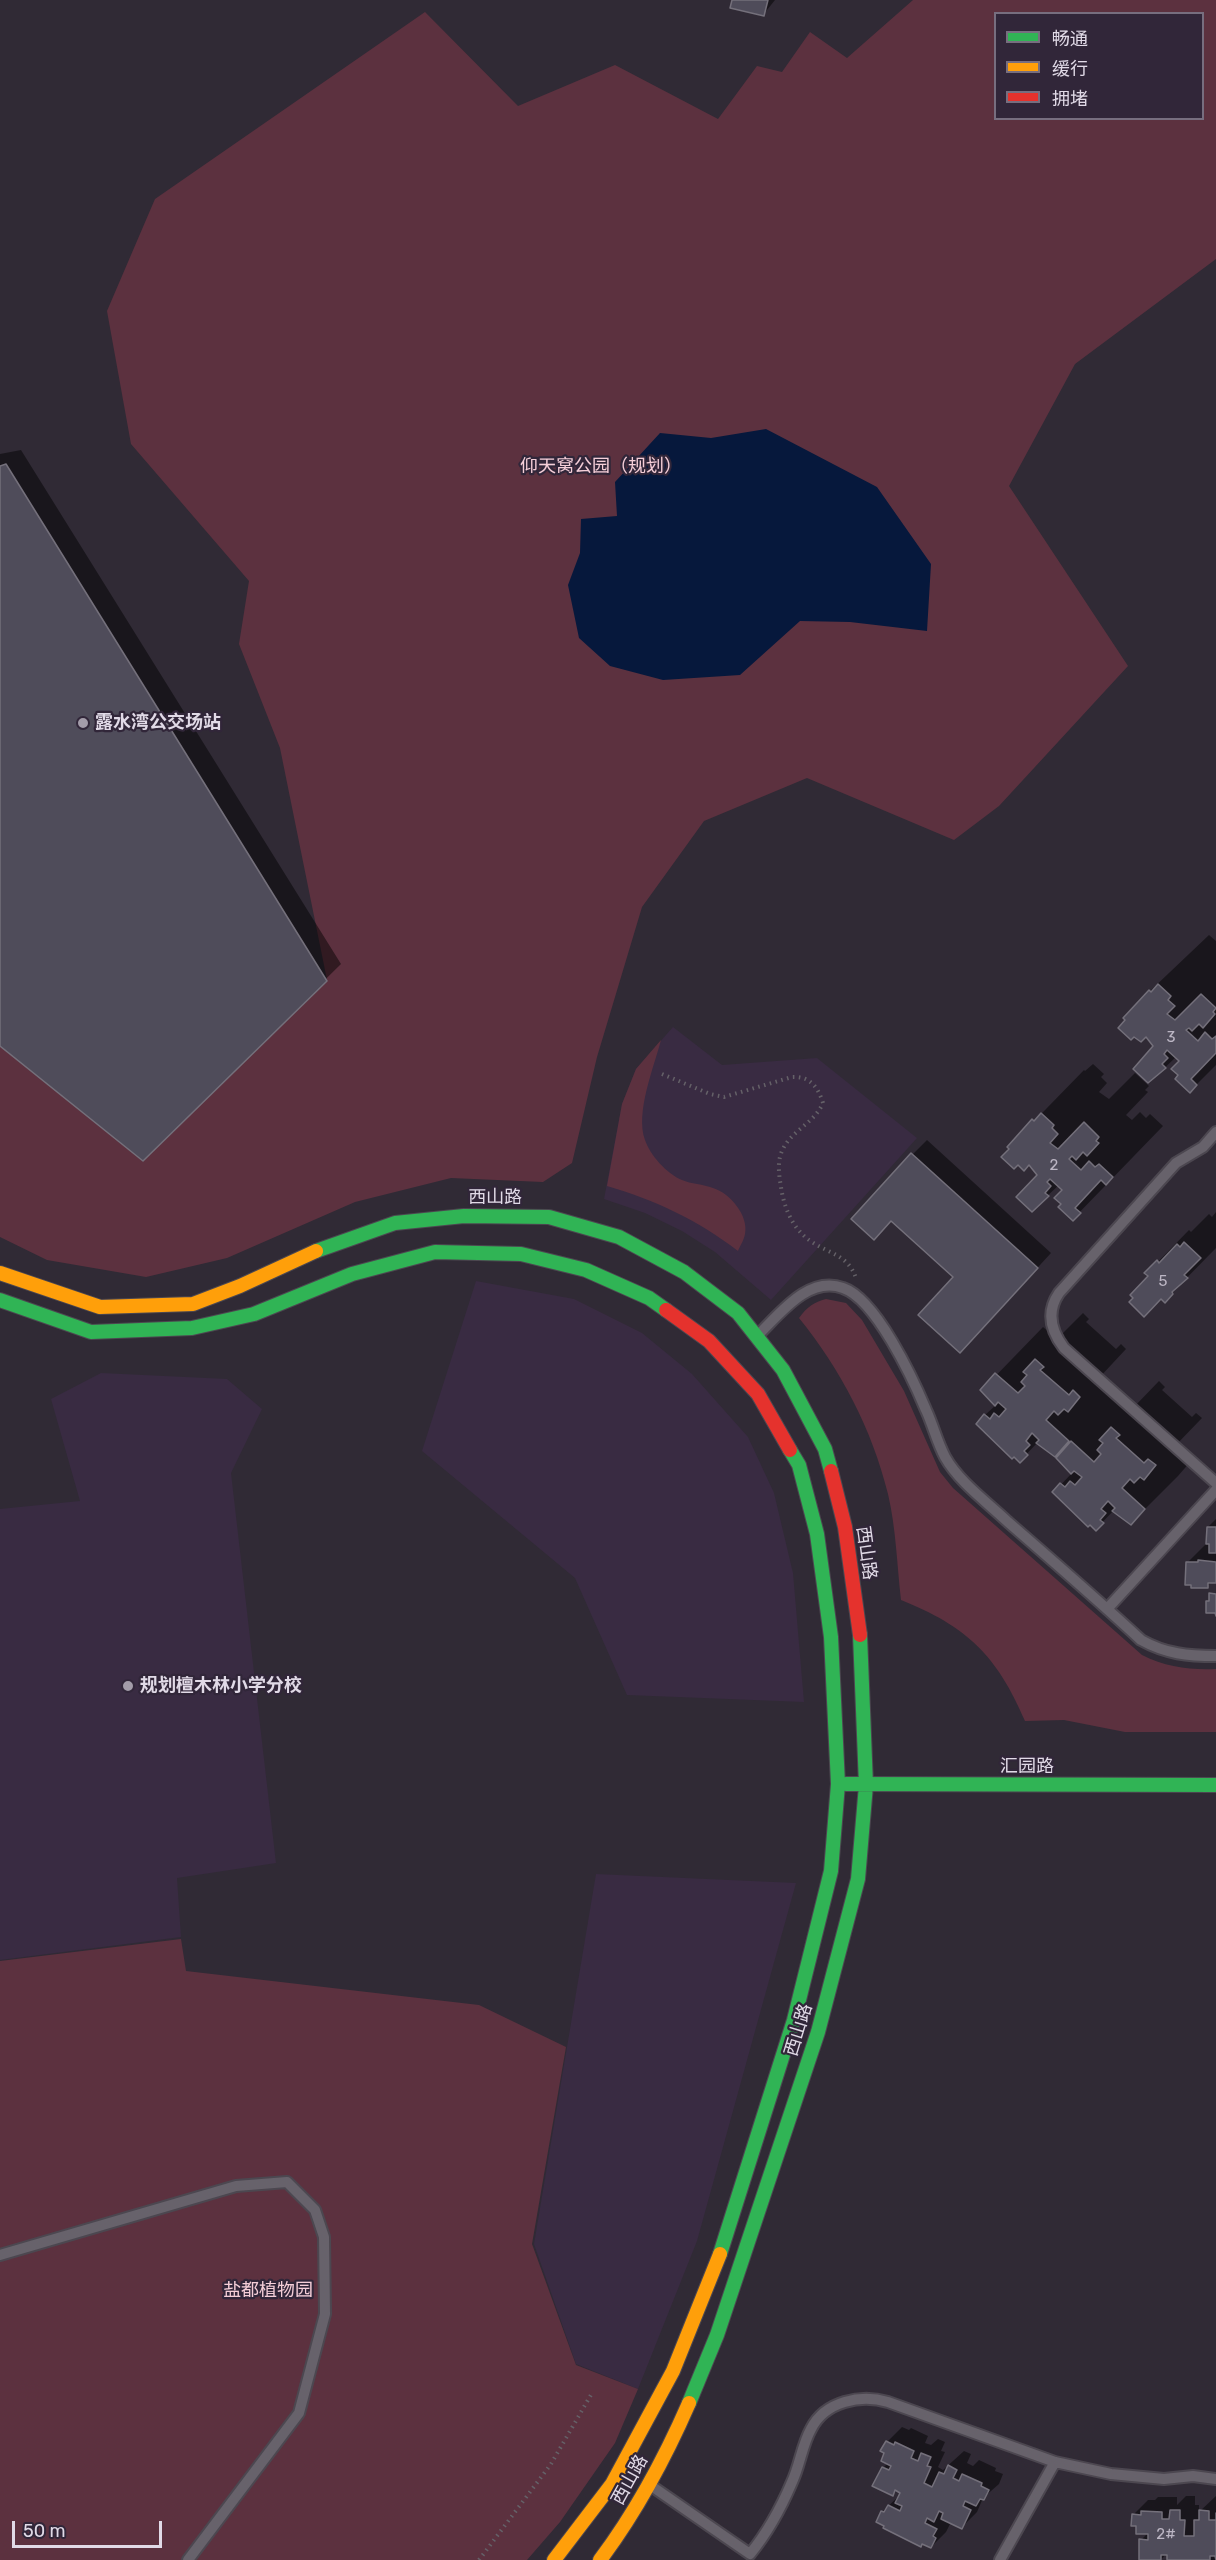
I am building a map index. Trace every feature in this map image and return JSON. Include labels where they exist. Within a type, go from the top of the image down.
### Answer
[{"type":"main road","name":"西山路","points":[[0,1273],[100,1307],[193,1304],[240,1286],[318,1250],[395,1223],[464,1216],[549,1217],[619,1237],[684,1272],[738,1313],[783,1370],[825,1449],[845,1527],[860,1637],[866,1785],[858,1879],[818,2032],[717,2335],[683,2416],[649,2485],[622,2531],[600,2560]]},
{"type":"main road","name":"西山路","points":[[0,1300],[91,1332],[192,1328],[254,1314],[352,1274],[435,1252],[521,1254],[586,1270],[649,1298],[709,1341],[758,1395],[798,1465],[817,1534],[831,1637],[838,1784],[831,1872],[794,2020],[731,2225],[698,2311],[647,2423],[612,2484],[554,2560]]},
{"type":"main road","name":"汇园路","points":[[838,1784],[1216,1785]]},
{"type":"lane","points":[[1216,1132],[1203,1147],[1176,1163],[1059,1293],[1054,1302],[1051,1319],[1054,1333],[1064,1348],[1216,1483]]},
{"type":"lane","points":[[756,1336],[801,1294],[813,1288],[828,1285],[843,1287],[855,1294],[867,1306],[897,1351],[926,1410],[945,1458],[974,1490],[1141,1640],[1154,1648],[1181,1656],[1216,1656]]},
{"type":"lane","points":[[1107,1609],[1216,1490]]},
{"type":"lane","points":[[0,2255],[236,2186],[287,2182],[315,2210],[324,2237],[325,2314],[299,2413],[188,2560]]},
{"type":"lane","points":[[649,2485],[749,2557],[767,2533],[785,2497],[811,2429],[828,2410],[851,2400],[874,2398],[1055,2462],[1111,2474],[1164,2479],[1193,2476],[1216,2479]]},
{"type":"lane","points":[[999,2560],[1055,2462]]},
{"type":"path","points":[[662,1074],[710,1094],[724,1097],[792,1077],[809,1080],[816,1087],[823,1103],[819,1113],[792,1135],[781,1152],[778,1171],[782,1196],[790,1218],[800,1232],[811,1242],[835,1252],[852,1268],[856,1279],[855,1294]]},
{"type":"path","points":[[479,2560],[551,2464],[592,2393]]},
{"type":"shaded area","points":[[673,1027],[722,1065],[817,1058],[917,1138],[771,1300],[715,1252],[682,1231],[645,1213],[604,1199],[622,1104],[636,1069]]},
{"type":"shaded area","points":[[476,1281],[574,1299],[642,1333],[692,1374],[748,1437],[774,1493],[793,1573],[804,1702],[627,1695],[575,1578],[422,1451]]},
{"type":"shaded area","name":"规划檀木林小学分校","points":[[101,1373],[227,1379],[262,1409],[231,1473],[276,1863],[177,1878],[181,1937],[0,1960],[0,1509],[80,1501],[51,1399]]},
{"type":"shaded area","points":[[596,1874],[796,1883],[697,2241],[638,2389],[576,2364],[534,2244]]},
{"type":"green space","name":"仰天窝公园（规划）","points":[[913,0],[1216,0],[1216,259],[1075,364],[1009,486],[1128,666],[999,806],[954,840],[807,778],[704,821],[642,907],[597,1057],[572,1163],[543,1182],[451,1178],[355,1202],[227,1258],[146,1277],[47,1260],[0,1237],[0,1046],[143,1160],[327,980],[280,748],[239,644],[249,581],[131,444],[107,311],[155,199],[425,12],[518,106],[615,65],[718,119],[757,66],[782,72],[810,32],[847,58]]},
{"type":"green space","points":[[661,1040],[650,1076],[642,1117],[647,1146],[665,1169],[676,1177],[719,1191],[732,1200],[741,1213],[745,1227],[738,1251],[676,1212],[607,1186],[622,1104],[636,1069]]},
{"type":"green space","points":[[826,1299],[846,1303],[862,1320],[904,1391],[940,1472],[953,1488],[1142,1655],[1178,1667],[1216,1669],[1216,1732],[1125,1732],[1064,1720],[1025,1721],[1003,1678],[977,1646],[944,1621],[901,1600],[891,1507],[873,1446],[841,1379],[799,1318],[811,1306]]},
{"type":"green space","name":"盐都植物园","points":[[181,1939],[186,1971],[479,2005],[566,2047],[532,2244],[576,2365],[638,2389],[615,2443],[560,2522],[527,2560],[0,2560],[0,1961]]},
{"type":"water","points":[[766,429],[877,487],[931,564],[927,631],[850,622],[800,621],[740,675],[663,680],[610,666],[579,638],[568,585],[580,553],[581,519],[617,516],[615,482],[660,433],[711,438]]},
{"type":"building","points":[[732,0],[768,0],[764,16],[730,8]]},
{"type":"building","name":"露水湾公交场站","points":[[6,464],[327,981],[143,1161],[0,1046],[0,466]]},
{"type":"building","points":[[1158,984],[1171,996],[1168,1000],[1175,1006],[1167,1014],[1175,1020],[1201,994],[1216,1008],[1213,1012],[1215,1014],[1203,1028],[1199,1024],[1192,1031],[1189,1028],[1186,1030],[1198,1041],[1205,1032],[1212,1039],[1216,1036],[1216,1053],[1191,1079],[1197,1085],[1190,1093],[1175,1079],[1178,1075],[1171,1069],[1179,1061],[1167,1050],[1164,1054],[1168,1058],[1162,1064],[1166,1068],[1148,1083],[1133,1069],[1153,1046],[1146,1037],[1141,1042],[1134,1037],[1131,1040],[1118,1028],[1125,1020],[1123,1018],[1149,990],[1151,992]]},
{"type":"building","points":[[1041,1113],[1054,1125],[1052,1128],[1058,1134],[1050,1143],[1058,1149],[1084,1122],[1099,1137],[1096,1141],[1099,1143],[1087,1156],[1083,1152],[1076,1160],[1072,1156],[1069,1159],[1081,1170],[1089,1161],[1095,1167],[1099,1164],[1113,1177],[1106,1185],[1101,1180],[1075,1208],[1081,1213],[1073,1221],[1058,1207],[1061,1204],[1054,1198],[1062,1190],[1050,1179],[1047,1182],[1051,1186],[1045,1193],[1049,1196],[1032,1212],[1016,1197],[1037,1175],[1029,1165],[1024,1171],[1018,1165],[1014,1169],[1001,1157],[1032,1119],[1034,1121]]},
{"type":"building","points":[[911,1153],[1038,1268],[960,1353],[918,1315],[953,1277],[891,1221],[874,1240],[851,1219]]},
{"type":"building","points":[[1184,1242],[1201,1258],[1184,1275],[1188,1278],[1172,1292],[1173,1294],[1165,1303],[1161,1299],[1144,1317],[1129,1302],[1133,1298],[1130,1295],[1148,1276],[1144,1273],[1157,1260],[1159,1263],[1177,1244],[1180,1247]]},
{"type":"building","points":[[1035,1359],[1044,1367],[1040,1370],[1069,1395],[1073,1390],[1080,1397],[1068,1412],[1064,1409],[1058,1415],[1054,1411],[1046,1420],[1069,1441],[1055,1457],[1036,1443],[1039,1440],[1032,1433],[1026,1441],[1030,1445],[1024,1451],[1028,1455],[1020,1463],[1014,1457],[1012,1459],[976,1424],[984,1414],[990,1419],[994,1413],[999,1417],[1006,1409],[998,1402],[995,1406],[980,1390],[995,1373],[1018,1393],[1025,1386],[1021,1382],[1027,1375],[1023,1372]]},
{"type":"building","points":[[1111,1427],[1120,1435],[1116,1438],[1144,1463],[1148,1459],[1156,1465],[1144,1480],[1140,1477],[1134,1483],[1130,1479],[1122,1488],[1145,1509],[1131,1525],[1112,1511],[1115,1508],[1108,1501],[1101,1509],[1106,1513],[1100,1520],[1104,1523],[1096,1531],[1090,1525],[1088,1527],[1052,1492],[1060,1483],[1065,1487],[1070,1481],[1075,1485],[1082,1477],[1074,1471],[1071,1474],[1056,1458],[1071,1441],[1094,1462],[1101,1454],[1097,1450],[1103,1443],[1099,1440]]},
{"type":"building","points":[[1207,1527],[1216,1527],[1216,1553],[1209,1553],[1209,1544],[1206,1544]]},
{"type":"building","points":[[1198,1560],[1216,1562],[1216,1583],[1208,1583],[1208,1588],[1191,1588],[1191,1585],[1185,1585],[1186,1562],[1198,1562]]},
{"type":"building","points":[[1209,1593],[1216,1594],[1216,1616],[1215,1613],[1206,1613]]},
{"type":"building","points":[[886,2441],[894,2445],[895,2442],[914,2451],[911,2458],[918,2461],[921,2453],[931,2457],[927,2466],[931,2467],[924,2483],[932,2487],[939,2472],[944,2474],[948,2465],[957,2470],[953,2478],[959,2481],[962,2474],[982,2483],[981,2486],[989,2490],[984,2500],[980,2499],[976,2506],[965,2501],[963,2506],[971,2510],[962,2529],[941,2519],[943,2513],[939,2511],[934,2522],[927,2518],[925,2523],[937,2529],[931,2548],[922,2544],[921,2547],[883,2528],[884,2526],[876,2522],[881,2511],[884,2512],[888,2505],[900,2511],[902,2506],[895,2503],[900,2493],[895,2490],[893,2496],[872,2486],[882,2467],[889,2470],[891,2466],[881,2461],[884,2453],[880,2451]]},
{"type":"building","points":[[1170,2510],[1180,2510],[1180,2520],[1185,2520],[1184,2536],[1194,2536],[1194,2520],[1199,2520],[1199,2510],[1209,2511],[1209,2520],[1216,2520],[1216,2560],[1215,2556],[1210,2556],[1210,2560],[1167,2560],[1167,2555],[1161,2555],[1161,2560],[1139,2560],[1139,2539],[1148,2540],[1148,2534],[1136,2534],[1136,2526],[1131,2526],[1132,2514],[1141,2515],[1141,2511],[1162,2512],[1162,2519],[1169,2519]]},
{"type":"traffic: fast","points":[[316,1251],[395,1223],[464,1216],[549,1217],[619,1237],[684,1272],[738,1313],[783,1370],[825,1449],[831,1471]]},
{"type":"traffic: fast","points":[[0,1300],[91,1332],[192,1328],[254,1314],[352,1274],[435,1252],[521,1254],[586,1270],[649,1298],[666,1310]]},
{"type":"traffic: fast","points":[[720,2254],[794,2020],[831,1871],[838,1784],[831,1637],[817,1534],[799,1465],[790,1450]]},
{"type":"traffic: fast","points":[[689,2403],[717,2335],[818,2032],[858,1879],[866,1785],[860,1635]]},
{"type":"traffic: fast","points":[[846,1784],[1216,1785]]},
{"type":"traffic: slow","points":[[0,1273],[100,1307],[193,1304],[240,1286],[316,1251]]},
{"type":"traffic: slow","points":[[554,2560],[612,2484],[673,2371],[720,2254]]},
{"type":"traffic: slow","points":[[600,2560],[626,2523],[649,2484],[689,2403]]},
{"type":"traffic: jam","points":[[666,1310],[709,1341],[758,1394],[790,1450]]},
{"type":"traffic: jam","points":[[831,1471],[845,1527],[860,1635]]},
{"type":"place","name":"露水湾公交场站","points":[[83,723]]},
{"type":"place","name":"规划檀木林小学分校","points":[[128,1686]]}]
